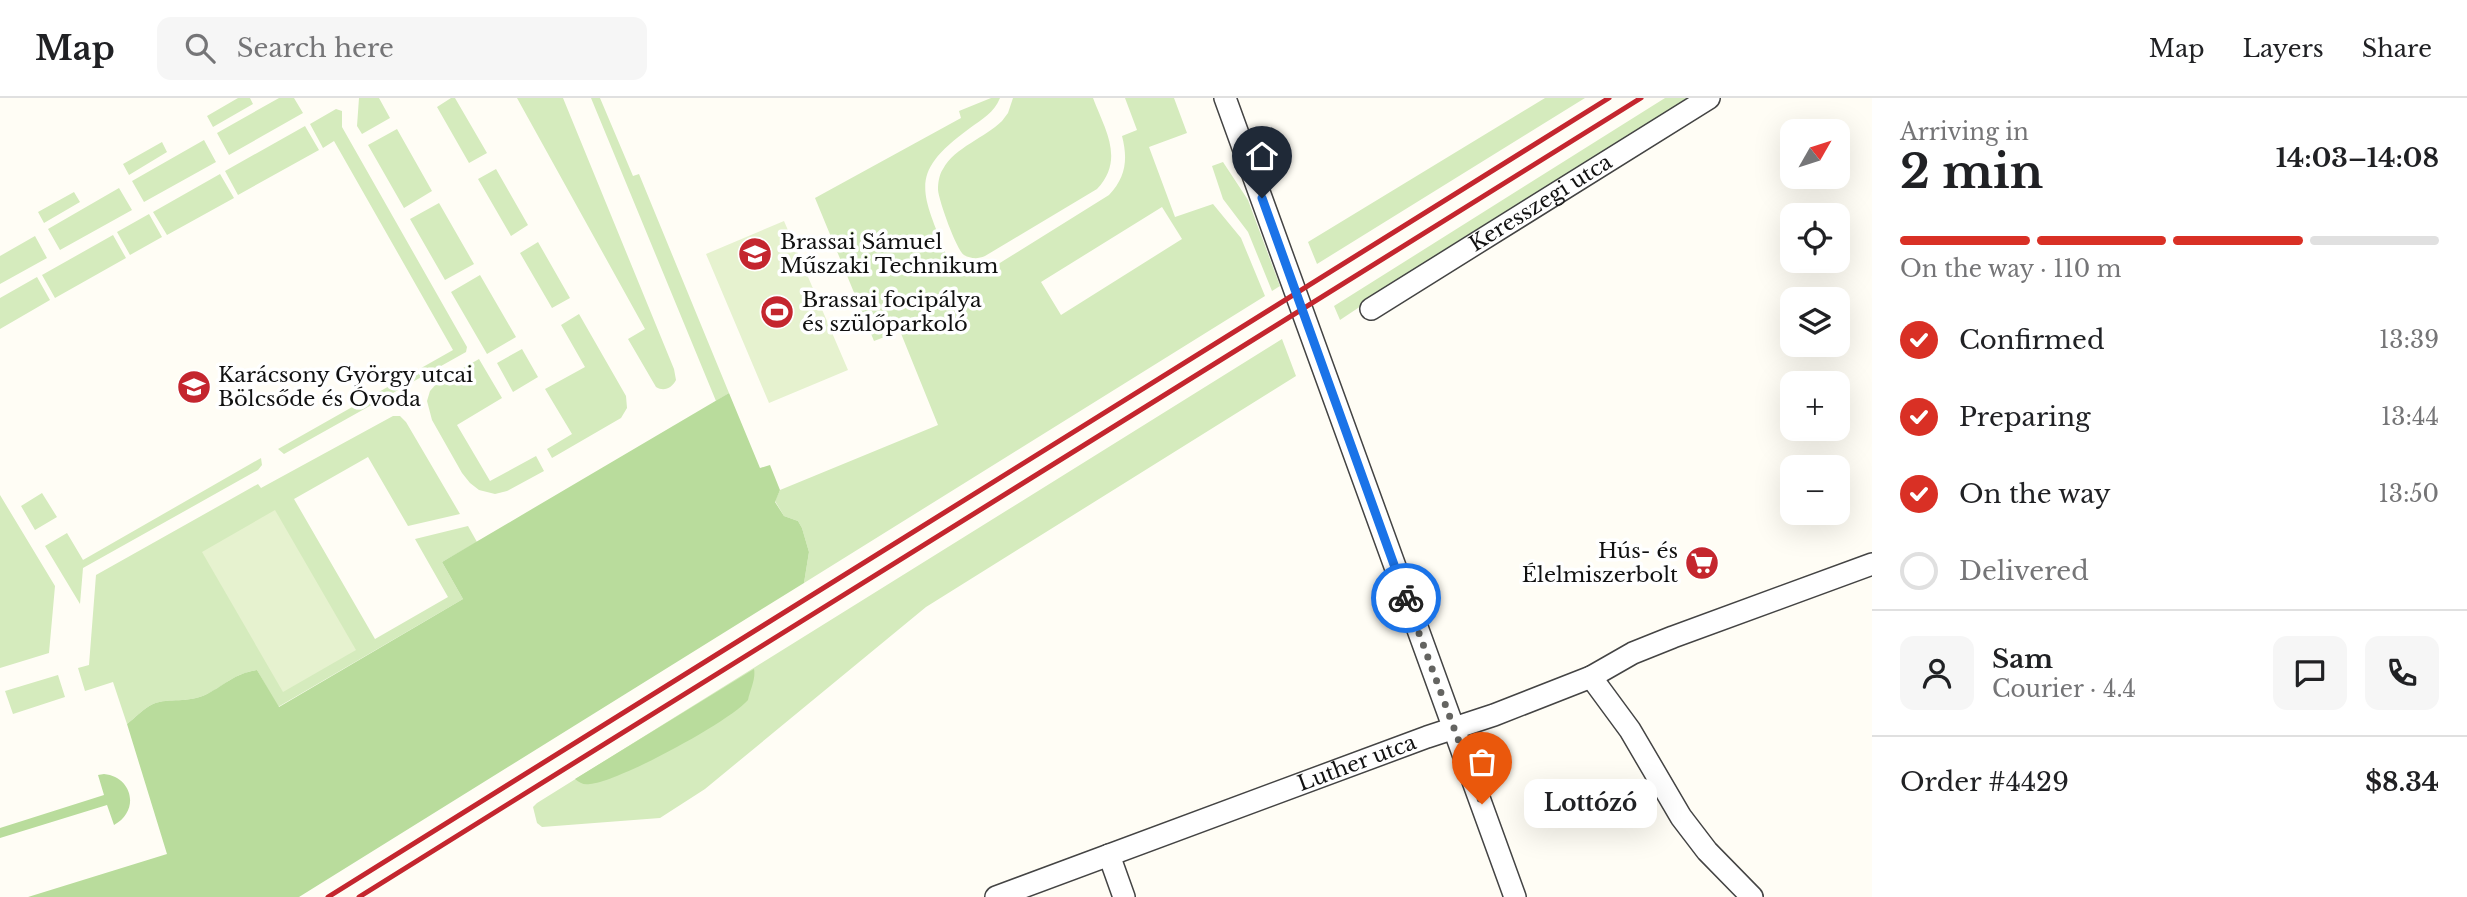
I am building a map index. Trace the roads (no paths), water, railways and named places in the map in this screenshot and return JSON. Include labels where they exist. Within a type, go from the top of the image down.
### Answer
[{"type":"street","points":[[1225,98],[1515,897]]},
{"type":"street","name":"Keresszegi utca","points":[[1371,309],[1709,98]]},
{"type":"street","name":"Luther utca","points":[[996,897],[1591,677],[1654,645],[1872,564]]},
{"type":"street","points":[[1591,677],[1630,730],[1681,817],[1707,851],[1752,897]]},
{"type":"street","points":[[1109,855],[1124,897]]},
{"type":"railway","points":[[328,897],[1609,98]]},
{"type":"railway","points":[[359,897],[1641,98]]},
{"type":"place","name":"Brassai Sámuel Műszaki Technikum","points":[[755,254]]},
{"type":"place","name":"Brassai focipálya és szülőparkoló","points":[[777,312]]},
{"type":"place","name":"Karácsony György utcai Bölcsőde és Óvoda","points":[[194,387]]},
{"type":"place","name":"Hús- és Élelmiszerbolt","points":[[1702,563]]},
{"type":"place","name":"Lottózó","points":[[1482,804]]}]
